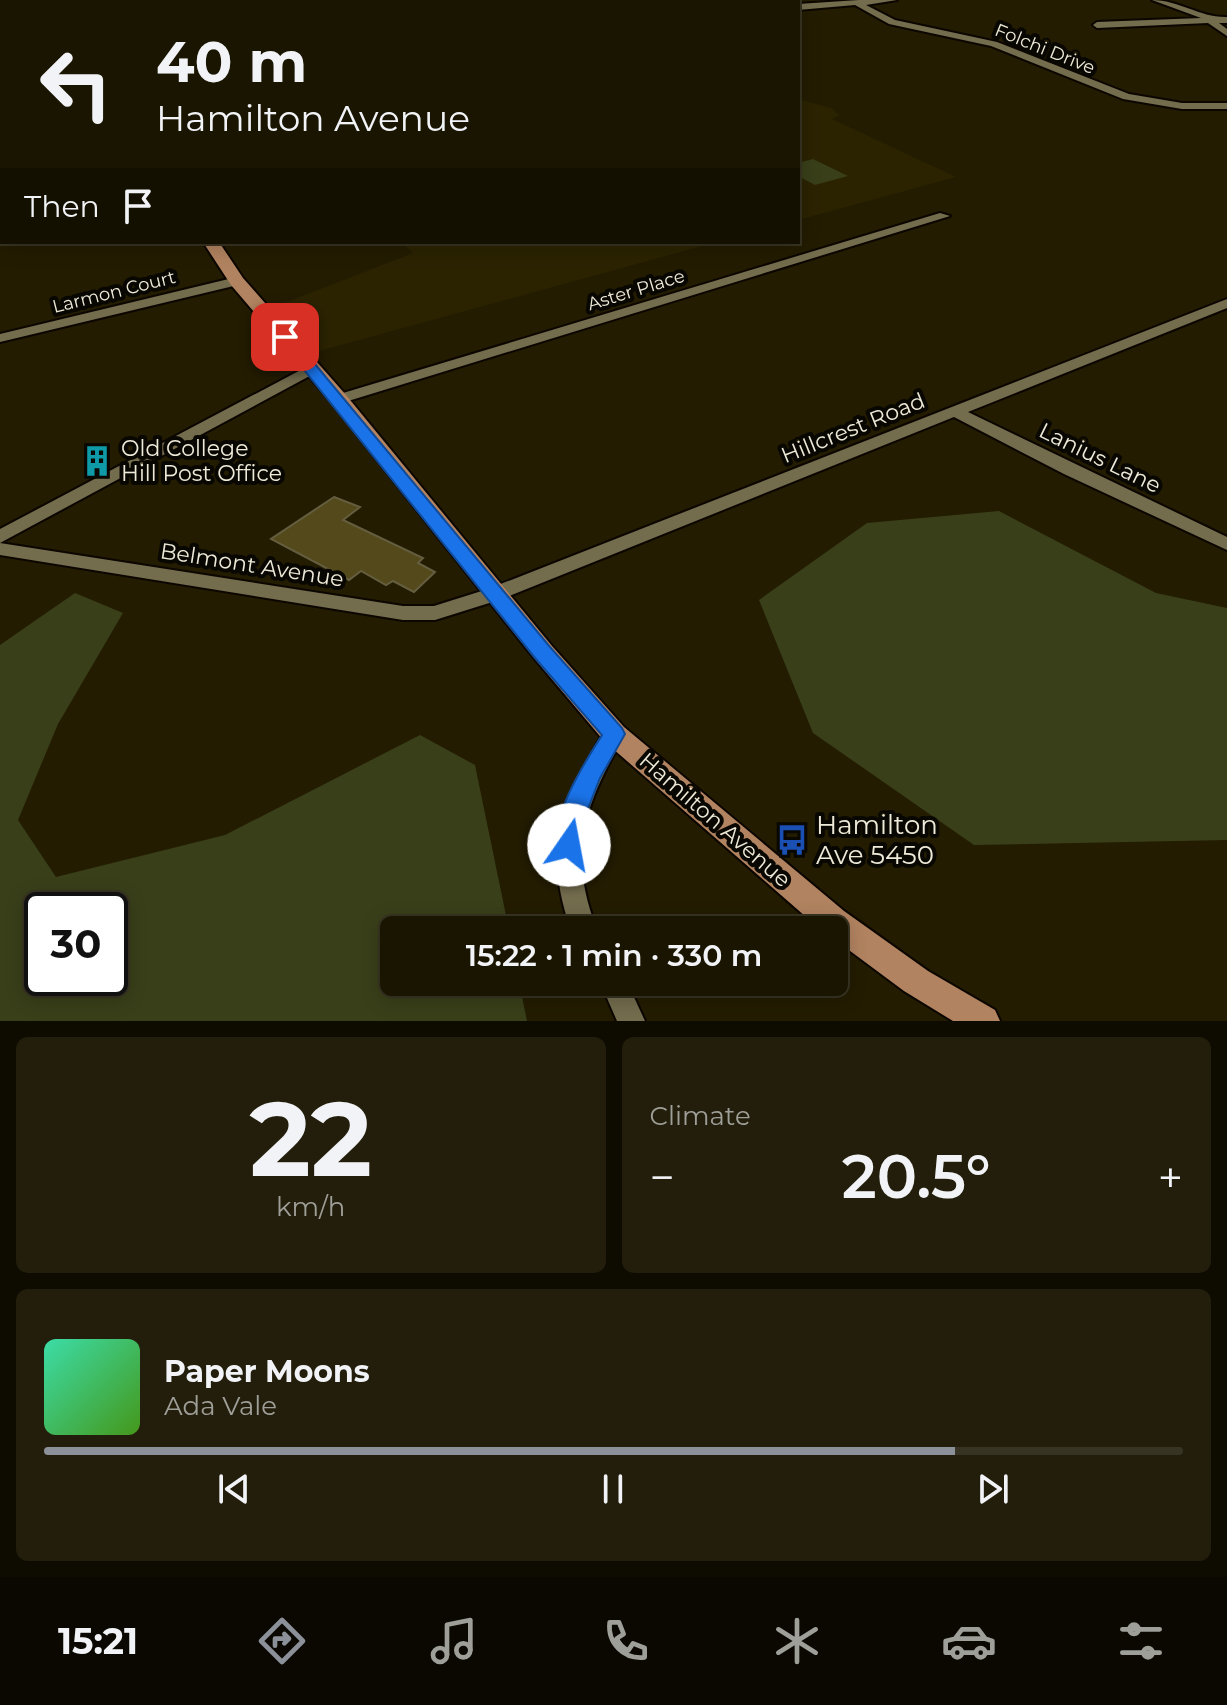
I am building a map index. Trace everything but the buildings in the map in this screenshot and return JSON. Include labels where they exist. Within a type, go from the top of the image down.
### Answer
[{"type":"main road","name":"Hamilton Avenue","points":[[212,244],[237,281],[339,399],[495,594],[614,734],[833,921],[916,981],[983,1021]]},
{"type":"street","points":[[800,7],[893,0]]},
{"type":"street","points":[[1156,0],[1193,11],[1227,33]]},
{"type":"street","name":"Folchi Drive","points":[[857,3],[892,22],[994,44],[1127,97],[1182,106],[1227,106]]},
{"type":"street","points":[[1097,25],[1227,20]]},
{"type":"street","name":"Aster Place","points":[[339,399],[944,216]]},
{"type":"street","name":"Larmon Court","points":[[0,338],[237,281]]},
{"type":"street","name":"Hillcrest Road","points":[[495,594],[1227,303]]},
{"type":"street","points":[[0,537],[312,369]]},
{"type":"street","name":"Lanius Lane","points":[[954,411],[1227,544]]},
{"type":"street","name":"Belmont Avenue","points":[[0,549],[403,613],[435,613],[495,594]]},
{"type":"street","points":[[578,916],[567,866],[570,824],[589,776],[614,734]]},
{"type":"street","points":[[619,996],[631,1021]]},
{"type":"shaded area","points":[[800,100],[831,108],[839,115],[832,119],[956,177],[800,219]]},
{"type":"shaded area","points":[[404,244],[710,244],[301,356],[264,311],[413,253]]},
{"type":"green space","points":[[813,159],[848,176],[815,185],[800,177],[800,162]]},
{"type":"green space","points":[[999,511],[1156,593],[1227,608],[1227,840],[974,845],[813,733],[759,600],[867,523]]},
{"type":"green space","points":[[75,593],[123,613],[58,724],[18,820],[56,877],[225,835],[420,735],[475,765],[506,916],[380,916],[380,996],[522,996],[527,1021],[0,1021],[0,645]]},
{"type":"place","name":"Old College Hill Post Office","points":[[97,461]]},
{"type":"place","name":"Hamilton Ave 5450","points":[[792,840]]},
{"type":"route","points":[[285,337],[614,734],[589,776],[570,824],[569,845]]}]
